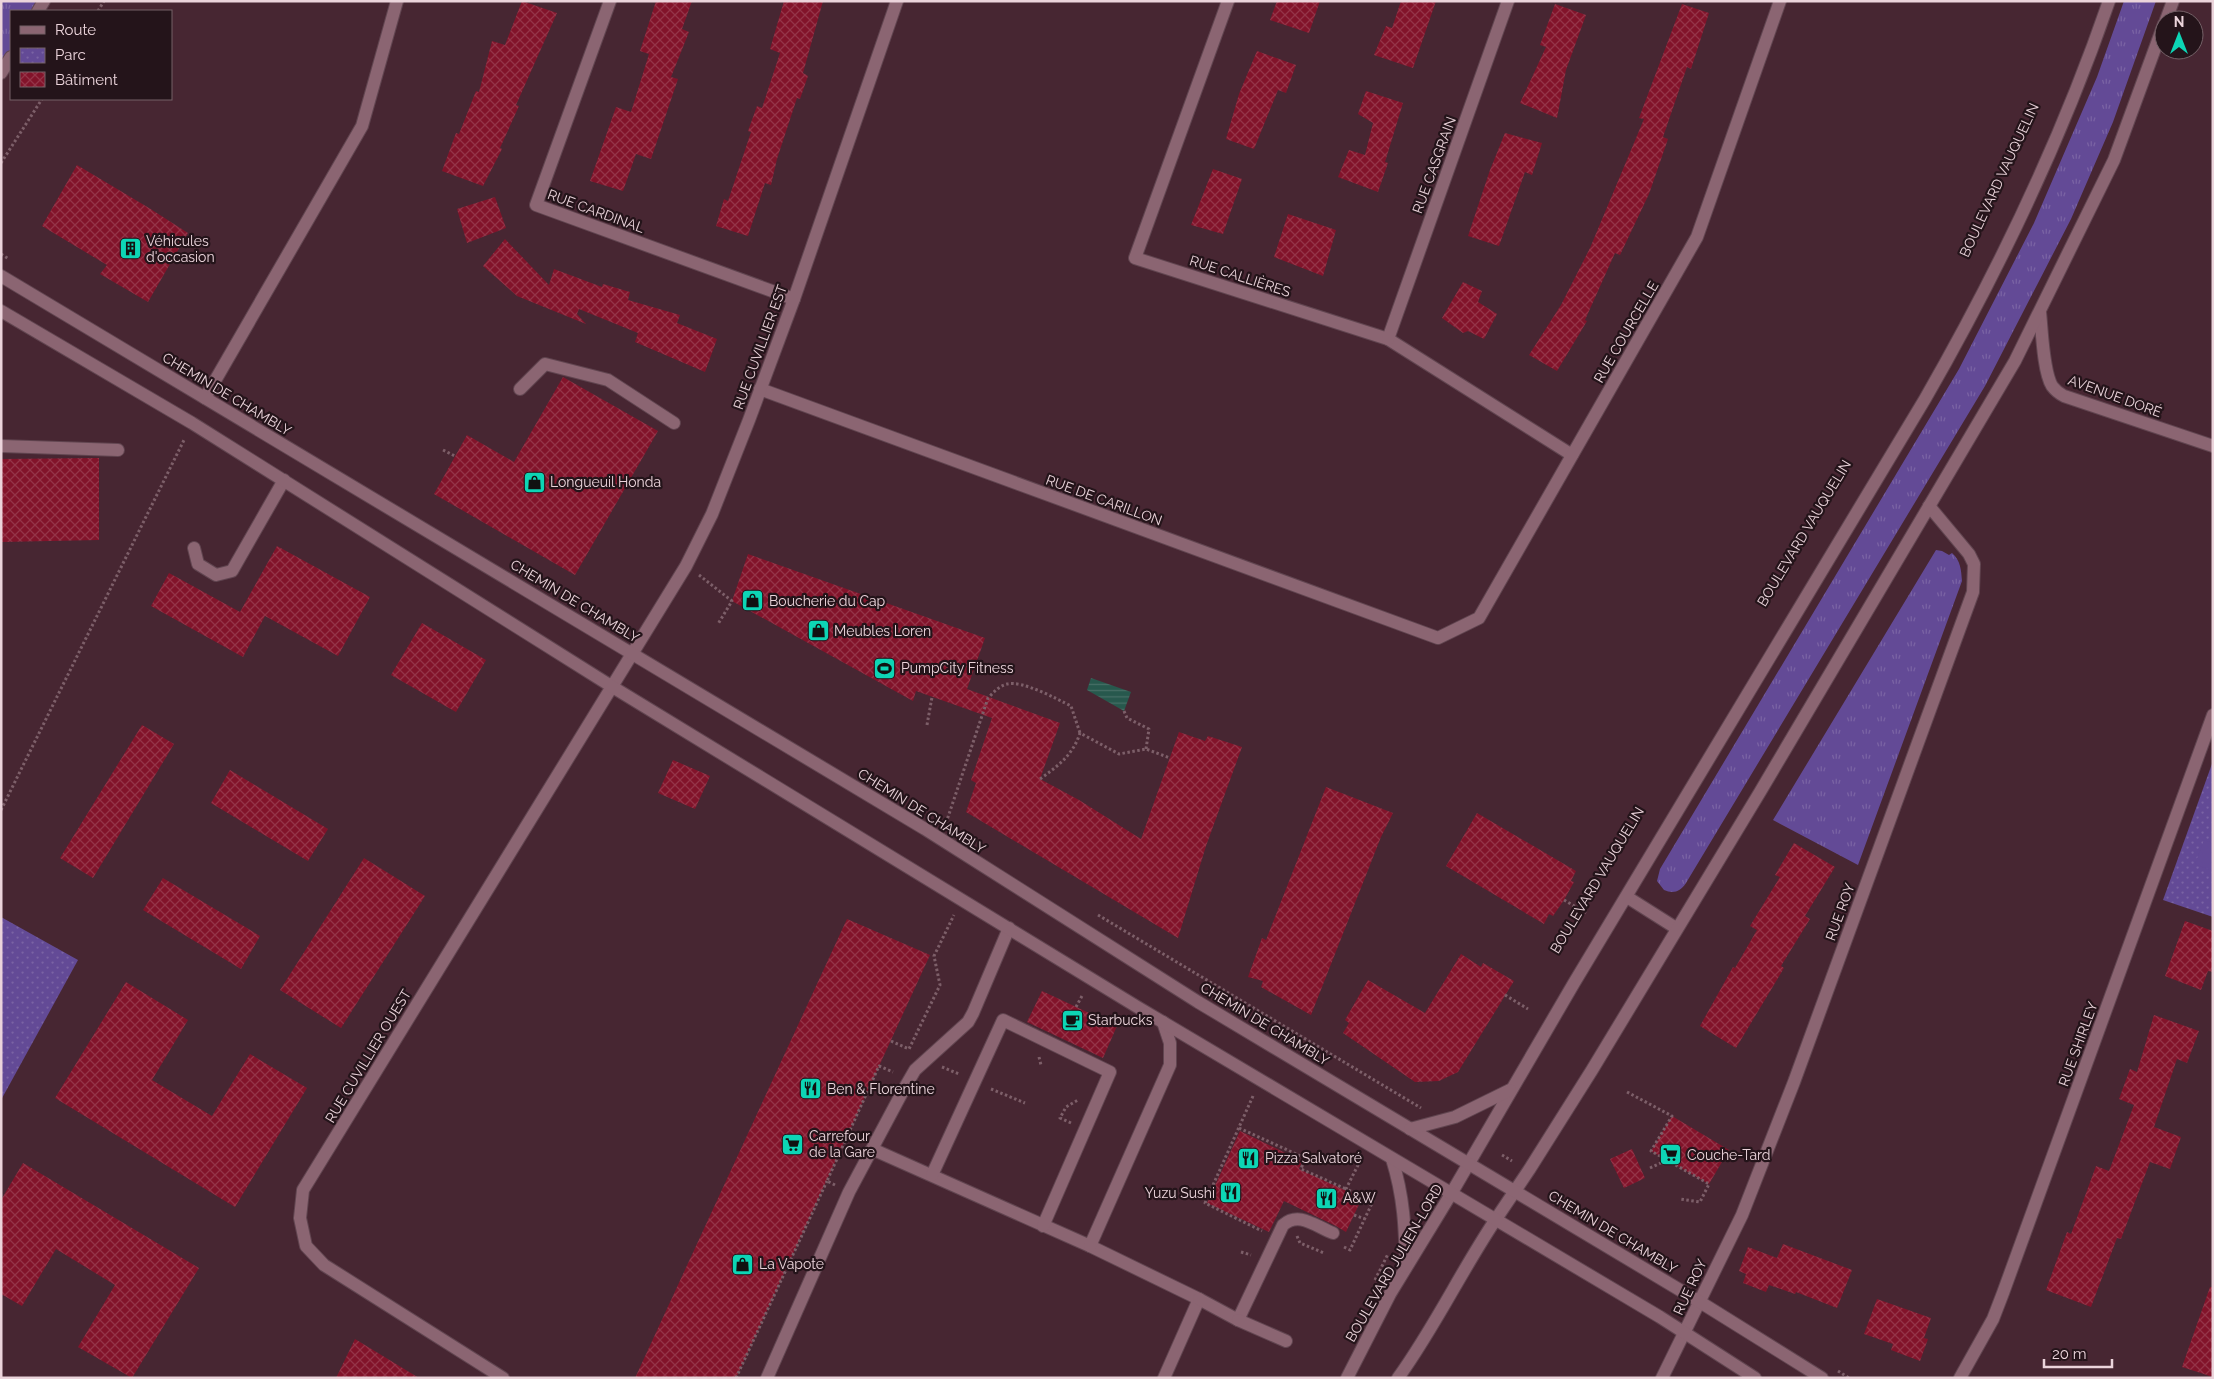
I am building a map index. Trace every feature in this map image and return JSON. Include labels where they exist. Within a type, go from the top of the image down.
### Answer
[{"type":"street","points":[[206,398],[362,126],[397,1]]},
{"type":"street","name":"RUE CARDINAL","points":[[610,1],[536,205],[794,298]]},
{"type":"street","name":"RUE CUVILLIER EST","points":[[611,686],[686,566],[712,514],[794,298],[897,1]]},
{"type":"street","name":"RUE CALLIÈRES","points":[[1228,1],[1135,258],[1388,339],[1572,455]]},
{"type":"street","name":"RUE CASGRAIN","points":[[1388,339],[1508,1]]},
{"type":"street","name":"RUE COURCELLE","points":[[1438,638],[1479,618],[1697,237],[1780,1]]},
{"type":"street","points":[[1468,1164],[1510,1090],[1925,399],[1978,304],[2043,172],[2109,1]]},
{"type":"street","points":[[1398,1378],[1435,1322],[1480,1242],[1592,1070],[1676,928],[1760,792],[2015,361],[2114,160],[2154,51]]},
{"type":"street","points":[[1,73],[10,59]]},
{"type":"street","name":"CHEMIN DE CHAMBLY","points":[[1,276],[925,829],[1187,995],[1700,1302],[1822,1378]]},
{"type":"street","points":[[1,311],[192,423],[611,686],[1163,1022],[1686,1332],[1755,1378]]},
{"type":"street","name":"AVENUE DORÉ","points":[[2040,312],[2049,376],[2052,386],[2058,392],[2064,396],[2213,446]]},
{"type":"street","points":[[520,389],[545,364],[608,380],[674,423]]},
{"type":"street","name":"RUE DE CARILLON","points":[[760,389],[1438,638]]},
{"type":"street","points":[[1,446],[118,450]]},
{"type":"street","points":[[194,548],[198,564],[216,575],[232,571],[284,480]]},
{"type":"street","name":"RUE ROY","points":[[1662,1378],[1742,1215],[1794,1082],[1972,592],[1974,564],[1969,554],[1929,506]]},
{"type":"street","name":"RUE CUVILLIER OUEST","points":[[503,1378],[324,1265],[306,1246],[300,1218],[303,1190],[611,686]]},
{"type":"street","name":"RUE SHIRLEY","points":[[1960,1378],[1993,1319],[2003,1293],[2213,715]]},
{"type":"street","points":[[1627,897],[1676,928]]},
{"type":"street","points":[[766,1378],[849,1192],[872,1148],[915,1070],[968,1022],[1009,928]]},
{"type":"street","points":[[932,1175],[1003,1020],[1110,1072],[1043,1226]]},
{"type":"street","points":[[1090,1246],[1170,1065],[1170,1043],[1163,1022]]},
{"type":"street","points":[[1410,1129],[1455,1117],[1510,1090]]},
{"type":"street","points":[[872,1148],[1090,1246],[1238,1320],[1286,1340]]},
{"type":"street","points":[[1392,1159],[1404,1206],[1406,1267]]},
{"type":"street","name":"BOULEVARD JULIEN-LORD","points":[[1347,1378],[1406,1267],[1468,1164]]},
{"type":"street","points":[[1238,1320],[1283,1226],[1291,1219],[1298,1218],[1333,1233]]},
{"type":"street","points":[[1164,1378],[1198,1299]]},
{"type":"path","points":[[1,163],[41,100]]},
{"type":"path","points":[[1,810],[192,423]]},
{"type":"path","points":[[443,450],[455,456]]},
{"type":"path","points":[[686,566],[732,602],[718,624]]},
{"type":"path","points":[[946,823],[988,698],[998,688],[1009,683],[1040,690],[1071,706],[1080,733],[1077,743],[1064,763],[1040,779]]},
{"type":"path","points":[[927,725],[932,697]]},
{"type":"path","points":[[1124,711],[1127,718],[1150,729],[1146,749]]},
{"type":"path","points":[[1080,733],[1119,754],[1146,749],[1170,758]]},
{"type":"path","points":[[905,1057],[940,985],[934,956],[962,899]]},
{"type":"path","points":[[1564,900],[1586,913]]},
{"type":"path","name":"CHEMIN DE CHAMBLY","points":[[1198,976],[1428,1111]]},
{"type":"path","points":[[1076,1007],[1084,991]]},
{"type":"path","points":[[1505,995],[1528,1009]]},
{"type":"path","points":[[891,1041],[909,1049]]},
{"type":"path","points":[[834,1165],[879,1066],[898,1074]]},
{"type":"path","points":[[939,1066],[962,1075]]},
{"type":"path","points":[[995,1090],[1024,1103]]},
{"type":"path","points":[[1627,1092],[1672,1116],[1651,1151],[1709,1184],[1700,1202],[1680,1199]]},
{"type":"path","points":[[1254,1094],[1205,1203],[1265,1232]]},
{"type":"path","points":[[1060,1118],[1066,1107],[1082,1098]]},
{"type":"path","points":[[1239,1128],[1305,1158],[1302,1168],[1373,1201],[1355,1240]]},
{"type":"path","points":[[1502,1155],[1512,1161]]},
{"type":"path","points":[[1346,1188],[1361,1158]]},
{"type":"path","points":[[1650,1168],[1667,1160]]},
{"type":"path","points":[[736,1378],[827,1181]]},
{"type":"path","points":[[1354,1214],[1365,1219]]},
{"type":"path","points":[[1296,1233],[1300,1243],[1324,1253]]},
{"type":"path","points":[[1241,1252],[1247,1254]]},
{"type":"green space","points":[[1,1],[44,1],[39,10],[10,10],[10,59],[1,73]]},
{"type":"green space","points":[[2124,1],[2156,1],[2113,122],[2071,219],[1985,386],[1686,883],[1676,891],[1664,890],[1657,881],[1660,869],[1959,369],[2034,223],[2097,77]]},
{"type":"green space","points":[[1936,550],[1949,555],[1952,553],[1955,556],[1960,566],[1962,581],[1858,865],[1773,820]]},
{"type":"green space","points":[[2213,761],[2213,917],[2163,900]]},
{"type":"green space","points":[[2204,840],[2213,843],[2213,871],[2195,864]]},
{"type":"green space","points":[[1,917],[78,960],[1,1100]]},
{"type":"shaded area","points":[[1091,678],[1131,692],[1124,711],[1087,690]]},
{"type":"building","points":[[522,1],[557,13],[516,105],[519,106],[500,148],[502,149],[483,186],[442,171],[456,133],[459,134],[476,91],[479,92],[492,41],[505,45]]},
{"type":"building","points":[[656,1],[692,1],[682,29],[689,32],[671,77],[678,79],[651,159],[636,154],[623,191],[590,181],[616,107],[631,112],[649,54],[640,51]]},
{"type":"building","points":[[784,1],[823,1],[803,73],[808,76],[800,99],[797,98],[777,159],[771,185],[765,183],[748,236],[716,226],[724,199],[728,201],[751,132],[748,131],[757,106],[762,108],[780,53],[770,49]]},
{"type":"building","points":[[1277,1],[1320,1],[1309,33],[1270,20]]},
{"type":"building","points":[[1401,1],[1436,1],[1413,68],[1374,55],[1386,26],[1392,28]]},
{"type":"building","points":[[1555,4],[1586,15],[1566,70],[1557,118],[1520,103],[1546,47],[1540,45]]},
{"type":"building","points":[[1682,4],[1709,13],[1691,69],[1687,67],[1663,137],[1668,139],[1649,194],[1620,255],[1615,253],[1585,320],[1587,321],[1557,371],[1529,355],[1561,305],[1590,248],[1644,119],[1639,118]]},
{"type":"building","points":[[1257,51],[1296,65],[1286,93],[1278,90],[1254,149],[1226,139],[1239,94]]},
{"type":"building","points":[[1366,91],[1403,103],[1385,162],[1388,163],[1378,192],[1338,177],[1349,150],[1365,155],[1373,123],[1358,114]]},
{"type":"building","points":[[1505,133],[1542,143],[1532,175],[1525,172],[1499,246],[1468,236],[1490,170]]},
{"type":"building","name":"Véhicules d'occasion","points":[[77,165],[188,233],[148,302],[100,274],[107,265],[42,226]]},
{"type":"building","points":[[1213,169],[1242,179],[1223,234],[1191,225]]},
{"type":"building","points":[[495,197],[506,228],[467,243],[457,209]]},
{"type":"building","points":[[1288,214],[1336,230],[1323,276],[1274,257]]},
{"type":"building","points":[[505,239],[549,285],[554,269],[602,287],[603,284],[630,292],[628,300],[680,315],[677,323],[717,339],[705,372],[635,342],[638,333],[579,309],[577,314],[586,324],[517,296],[483,266]]},
{"type":"building","points":[[1463,282],[1482,291],[1478,302],[1497,314],[1484,339],[1468,331],[1463,333],[1442,318]]},
{"type":"building","name":"Longueuil Honda","points":[[563,377],[658,431],[575,575],[434,494],[467,435],[514,462]]},
{"type":"building","points":[[99,458],[99,540],[1,542],[1,459]]},
{"type":"building","points":[[277,546],[370,597],[338,656],[265,616],[243,657],[151,606],[169,573],[240,612]]},
{"type":"building","points":[[748,554],[985,638],[967,689],[1060,723],[1040,779],[1079,800],[1141,839],[1179,732],[1205,741],[1208,736],[1242,747],[1206,846],[1178,938],[966,812],[976,783],[971,780],[992,718],[916,691],[913,701],[732,601]]},
{"type":"building","points":[[422,623],[486,660],[456,712],[391,675]]},
{"type":"building","points":[[142,725],[174,744],[93,878],[60,858]]},
{"type":"building","points":[[673,760],[710,776],[695,809],[658,793]]},
{"type":"building","points":[[230,770],[328,829],[308,861],[211,803]]},
{"type":"building","points":[[1326,787],[1393,813],[1381,837],[1311,1015],[1261,987],[1263,981],[1248,977],[1262,938],[1266,940]]},
{"type":"building","points":[[1477,813],[1576,871],[1571,881],[1574,882],[1564,900],[1553,916],[1549,914],[1544,924],[1446,866]]},
{"type":"building","points":[[1794,843],[1835,867],[1805,916],[1810,919],[1781,966],[1784,968],[1736,1048],[1700,1026],[1733,967],[1735,968],[1757,930],[1750,926],[1780,877],[1775,875]]},
{"type":"building","points":[[364,858],[425,896],[341,1028],[280,990]]},
{"type":"building","points":[[163,878],[260,936],[241,969],[143,910]]},
{"type":"building","name":"Carrefour de la Gare","points":[[847,919],[930,955],[736,1378],[635,1378]]},
{"type":"building","points":[[2185,921],[2213,931],[2213,972],[2208,971],[2201,990],[2165,976]]},
{"type":"building","points":[[1461,954],[1481,967],[1483,963],[1514,981],[1458,1072],[1439,1081],[1415,1082],[1343,1033],[1349,1023],[1345,1020],[1368,980],[1425,1013]]},
{"type":"building","points":[[126,982],[188,1020],[152,1080],[212,1116],[250,1054],[307,1088],[235,1207],[55,1098]]},
{"type":"building","points":[[1042,991],[1117,1026],[1103,1058],[1027,1022]]},
{"type":"building","points":[[2154,1015],[2199,1031],[2187,1063],[2177,1059],[2154,1127],[2181,1137],[2170,1169],[2150,1162],[2121,1239],[2117,1238],[2091,1307],[2046,1290],[2067,1232],[2071,1234],[2096,1166],[2109,1171],[2134,1105],[2119,1099],[2130,1069],[2137,1072]]},
{"type":"building","points":[[1672,1116],[1729,1150],[1709,1184],[1651,1151]]},
{"type":"building","points":[[1240,1131],[1302,1161],[1299,1169],[1362,1198],[1346,1232],[1284,1201],[1269,1232],[1207,1203]]},
{"type":"building","points":[[1632,1149],[1645,1178],[1624,1188],[1610,1159]]},
{"type":"building","points":[[23,1163],[199,1268],[132,1378],[78,1347],[115,1285],[56,1249],[22,1306],[1,1294],[1,1200]]},
{"type":"building","points":[[1783,1244],[1852,1270],[1837,1308],[1796,1292],[1795,1294],[1769,1285],[1766,1292],[1743,1283],[1746,1274],[1739,1271],[1748,1247],[1777,1258]]},
{"type":"building","points":[[2210,1287],[2213,1287],[2213,1377],[2182,1367]]},
{"type":"building","points":[[1877,1299],[1931,1318],[1924,1338],[1928,1339],[1920,1361],[1891,1350],[1893,1344],[1864,1334]]},
{"type":"building","points":[[355,1339],[419,1378],[336,1378]]},
{"type":"place","name":"Véhicules d'occasion","points":[[130,249]]},
{"type":"place","name":"Longueuil Honda","points":[[534,482]]},
{"type":"place","name":"Boucherie du Cap","points":[[753,601]]},
{"type":"place","name":"Meubles Loren","points":[[818,631]]},
{"type":"place","name":"PumpCity Fitness","points":[[885,668]]},
{"type":"place","name":"Starbucks","points":[[1072,1020]]},
{"type":"place","name":"Ben & Florentine","points":[[811,1089]]},
{"type":"place","name":"Carrefour de la Gare","points":[[793,1144]]},
{"type":"place","name":"Couche-Tard","points":[[1671,1155]]},
{"type":"place","name":"Pizza Salvatoré","points":[[1249,1158]]},
{"type":"place","name":"Yuzu Sushi","points":[[1231,1193]]},
{"type":"place","name":"A&W","points":[[1327,1198]]},
{"type":"place","name":"La Vapote","points":[[743,1264]]}]
